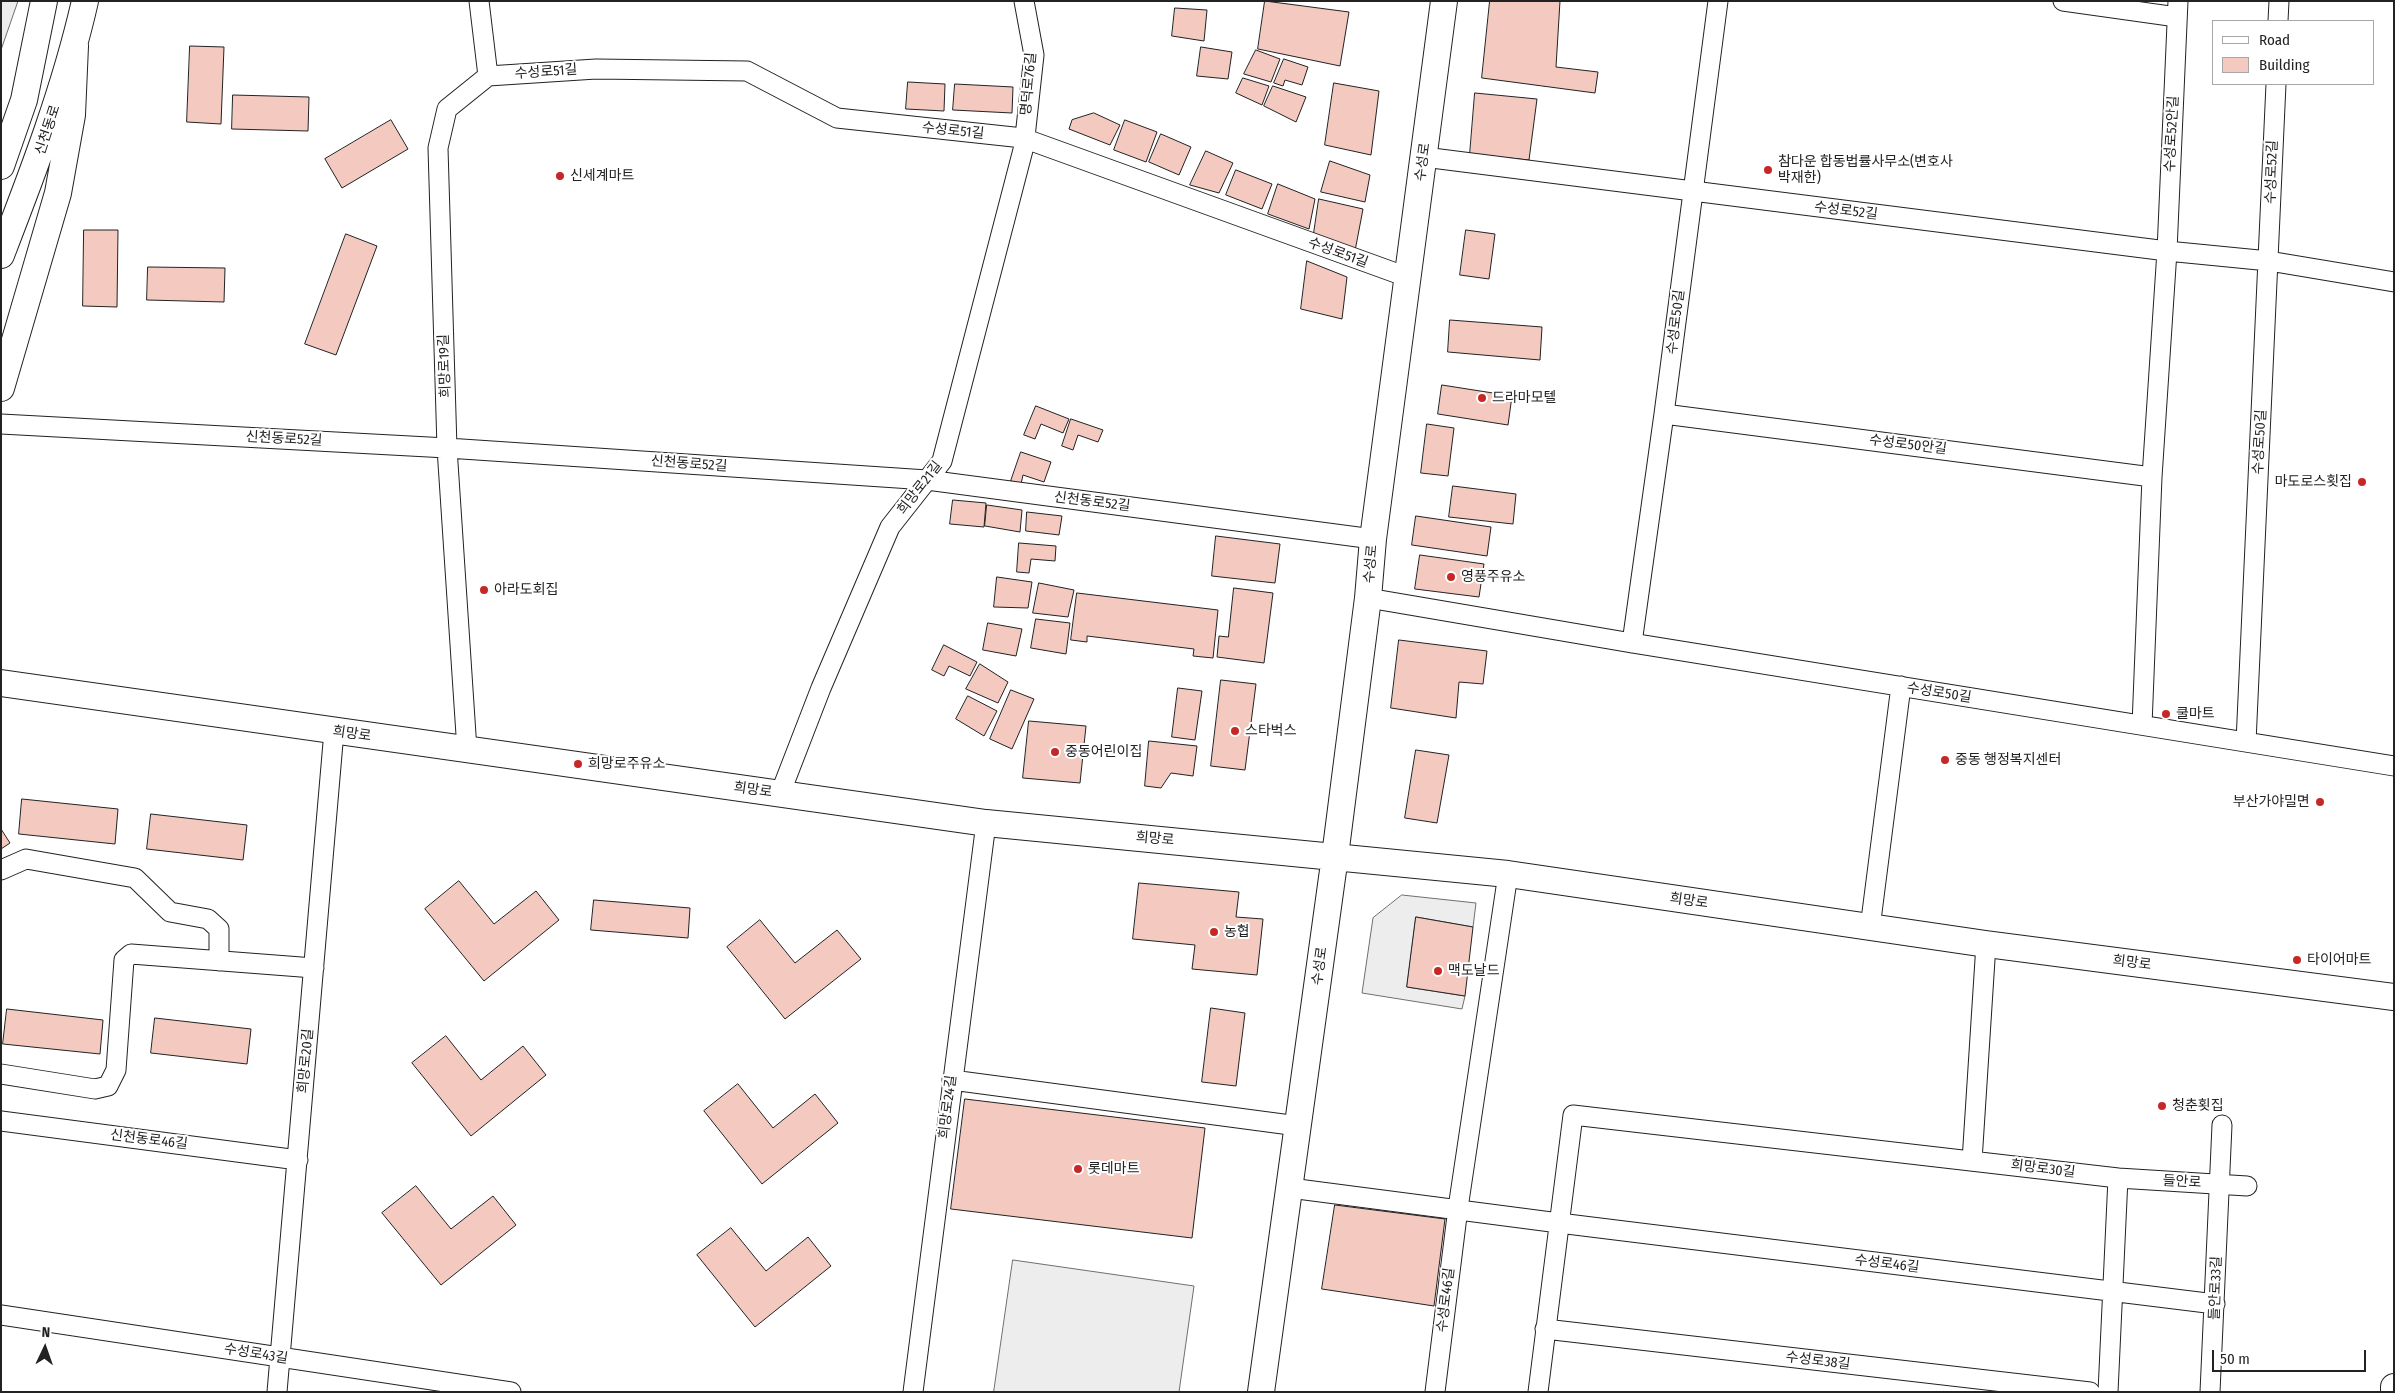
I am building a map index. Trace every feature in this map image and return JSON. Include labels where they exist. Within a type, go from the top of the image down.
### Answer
[{"type":"street","points":[[1,166],[24,100],[44,1]]},
{"type":"street","name":"신천동로","points":[[1,256],[41,152],[74,46],[85,1]]},
{"type":"street","points":[[479,1],[488,76]]},
{"type":"street","name":"명덕로76길","points":[[1023,138],[1034,55],[1024,1]]},
{"type":"street","name":"수성로","points":[[1261,1392],[1335,856],[1368,598],[1373,539],[1444,1]]},
{"type":"street","name":"수성로50길","points":[[1632,643],[1718,1]]},
{"type":"street","name":"수성로52안길","points":[[2063,1],[2178,9],[2166,251]]},
{"type":"street","points":[[2278,20],[2279,1]]},
{"type":"street","points":[[1,388],[58,193],[72,115],[74,46]]},
{"type":"street","name":"수성로51길","points":[[488,76],[596,69],[748,71],[837,118],[1023,138],[1407,277]]},
{"type":"street","name":"희망로19길","points":[[467,750],[447,448],[438,148],[447,109],[488,76]]},
{"type":"street","name":"수성로52길","points":[[2269,261],[2276,85]]},
{"type":"street","name":"희망로21길","points":[[780,794],[821,688],[890,527],[942,461],[1024,146],[1023,138]]},
{"type":"street","name":"수성로52길","points":[[1424,157],[2166,251],[2269,261],[2394,282]]},
{"type":"street","points":[[2142,725],[2152,477],[2166,251]]},
{"type":"street","name":"수성로50길","points":[[2246,742],[2269,261]]},
{"type":"street","name":"수성로50안길","points":[[1664,414],[2152,477]]},
{"type":"street","name":"신천동로52길","points":[[1,424],[447,448],[927,480],[1373,539]]},
{"type":"street","name":"수성로50길","points":[[1368,598],[1632,643],[2394,766]]},
{"type":"street","name":"희망로","points":[[1,683],[986,824],[1508,874],[1870,928],[2394,997]]},
{"type":"street","points":[[1870,928],[1901,686]]},
{"type":"street","name":"희망로20길","points":[[277,1392],[334,731]]},
{"type":"street","name":"희망로24길","points":[[913,1392],[986,824]]},
{"type":"street","points":[[1,870],[26,859],[135,878],[170,912],[208,919],[220,929],[219,960]]},
{"type":"street","points":[[1458,1208],[1508,874]]},
{"type":"street","points":[[1538,1392],[1573,1115],[1972,1161],[1986,944]]},
{"type":"street","points":[[1,1074],[95,1089],[108,1086],[116,1070],[124,960],[131,954],[314,968]]},
{"type":"street","points":[[952,1080],[1298,1126]]},
{"type":"street","name":"신천동로46길","points":[[1,1121],[298,1160]]},
{"type":"street","name":"들안로33길","points":[[2210,1392],[2222,1125]]},
{"type":"street","name":"희망로30길","points":[[1972,1161],[2118,1178]]},
{"type":"street","points":[[2108,1392],[2118,1178]]},
{"type":"street","name":"들안로","points":[[2118,1178],[2247,1186]]},
{"type":"street","name":"수성로46길","points":[[1290,1188],[2215,1304]]},
{"type":"street","name":"수성로46길","points":[[1435,1392],[1458,1208]]},
{"type":"street","name":"수성로43길","points":[[1,1315],[511,1392]]},
{"type":"street","name":"수성로38길","points":[[1545,1329],[2090,1392]]},
{"type":"street","points":[[2394,1387],[2394,1392]]},
{"type":"shaded area","points":[[1,1],[18,1],[1,50]]},
{"type":"shaded area","points":[[1402,895],[1476,903],[1473,927],[1416,917],[1407,987],[1465,996],[1462,1009],[1362,993],[1373,918]]},
{"type":"shaded area","points":[[1013,1260],[1194,1286],[1179,1392],[994,1392]]},
{"type":"building","points":[[1265,1],[1349,12],[1340,66],[1258,49]]},
{"type":"building","points":[[1490,1],[1560,1],[1556,67],[1598,72],[1595,93],[1482,78]]},
{"type":"building","points":[[1175,8],[1207,10],[1204,41],[1172,36]]},
{"type":"building","points":[[190,46],[224,47],[221,124],[187,122]]},
{"type":"building","points":[[1201,47],[1232,52],[1228,79],[1197,76]]},
{"type":"building","points":[[1256,50],[1280,59],[1271,82],[1244,74]]},
{"type":"building","points":[[1284,59],[1308,67],[1302,85],[1285,80],[1283,86],[1274,83]]},
{"type":"building","points":[[1243,78],[1269,86],[1262,105],[1236,93]]},
{"type":"building","points":[[908,82],[945,84],[944,111],[906,109]]},
{"type":"building","points":[[1334,83],[1379,91],[1371,155],[1325,145]]},
{"type":"building","points":[[955,84],[1013,87],[1012,113],[953,110]]},
{"type":"building","points":[[1273,86],[1306,97],[1296,122],[1264,106]]},
{"type":"building","points":[[1475,93],[1537,99],[1529,160],[1470,154]]},
{"type":"building","points":[[233,95],[309,97],[308,131],[232,129]]},
{"type":"building","points":[[1094,113],[1120,125],[1110,145],[1069,129],[1072,120]]},
{"type":"building","points":[[391,120],[408,149],[342,188],[325,159]]},
{"type":"building","points":[[1125,120],[1157,132],[1146,162],[1114,150]]},
{"type":"building","points":[[1161,134],[1191,147],[1179,175],[1149,162]]},
{"type":"building","points":[[1206,151],[1233,163],[1219,193],[1190,185]]},
{"type":"building","points":[[1330,161],[1370,175],[1365,202],[1321,192]]},
{"type":"building","points":[[1236,170],[1272,184],[1262,209],[1226,195]]},
{"type":"building","points":[[1278,184],[1315,199],[1309,229],[1268,214]]},
{"type":"building","points":[[1319,199],[1363,209],[1355,251],[1314,233]]},
{"type":"building","points":[[84,230],[118,230],[117,307],[83,306]]},
{"type":"building","points":[[1466,230],[1495,234],[1489,279],[1460,275]]},
{"type":"building","points":[[346,234],[377,246],[336,355],[305,344]]},
{"type":"building","points":[[1307,261],[1347,277],[1342,319],[1301,309]]},
{"type":"building","points":[[148,267],[225,268],[224,302],[147,300]]},
{"type":"building","points":[[1450,320],[1542,327],[1540,360],[1448,352]]},
{"type":"building","points":[[1442,385],[1512,396],[1508,425],[1438,414]]},
{"type":"building","points":[[1036,406],[1069,419],[1063,433],[1041,424],[1035,439],[1024,435]]},
{"type":"building","points":[[1071,419],[1103,430],[1098,442],[1078,435],[1073,450],[1062,446]]},
{"type":"building","points":[[1427,424],[1454,428],[1448,476],[1421,473]]},
{"type":"building","points":[[1021,452],[1051,462],[1044,482],[1023,475],[1021,484],[1011,481]]},
{"type":"building","points":[[1453,486],[1516,494],[1513,524],[1449,517]]},
{"type":"building","points":[[953,500],[986,503],[984,527],[950,524]]},
{"type":"building","points":[[987,505],[1022,510],[1020,532],[985,526]]},
{"type":"building","points":[[1027,512],[1062,516],[1059,535],[1026,531]]},
{"type":"building","points":[[1416,516],[1491,527],[1487,556],[1412,545]]},
{"type":"building","points":[[1216,536],[1280,544],[1275,583],[1212,576]]},
{"type":"building","points":[[1019,543],[1056,546],[1055,561],[1031,559],[1029,573],[1017,572]]},
{"type":"building","points":[[1420,555],[1484,564],[1479,597],[1415,589]]},
{"type":"building","points":[[997,577],[1032,582],[1028,608],[994,607]]},
{"type":"building","points":[[1039,583],[1074,590],[1068,617],[1033,613]]},
{"type":"building","points":[[1234,588],[1273,593],[1264,663],[1217,657],[1219,636],[1228,637]]},
{"type":"building","points":[[1077,593],[1218,610],[1213,658],[1193,656],[1194,649],[1087,636],[1087,642],[1071,640]]},
{"type":"building","points":[[1036,619],[1070,623],[1066,654],[1031,648]]},
{"type":"building","points":[[988,623],[1022,629],[1016,656],[983,650]]},
{"type":"building","points":[[1399,640],[1487,651],[1483,684],[1459,682],[1456,718],[1391,708]]},
{"type":"building","points":[[944,645],[977,662],[970,676],[949,666],[944,676],[932,670]]},
{"type":"building","points":[[980,664],[1008,682],[998,703],[966,689]]},
{"type":"building","points":[[1221,680],[1256,684],[1245,770],[1211,766]]},
{"type":"building","points":[[1178,688],[1202,691],[1195,740],[1172,737]]},
{"type":"building","points":[[1011,690],[1034,699],[1012,749],[990,739]]},
{"type":"building","points":[[968,696],[997,711],[984,736],[956,719]]},
{"type":"building","name":"중동어린이집","points":[[1029,721],[1086,726],[1080,783],[1023,778]]},
{"type":"building","points":[[1149,741],[1197,746],[1193,776],[1171,773],[1161,788],[1145,786]]},
{"type":"building","points":[[1416,750],[1449,755],[1437,823],[1405,818]]},
{"type":"building","points":[[22,799],[118,809],[115,844],[19,834]]},
{"type":"building","points":[[151,814],[247,825],[243,860],[147,849]]},
{"type":"building","points":[[1,829],[10,843],[1,849]]},
{"type":"building","points":[[459,881],[494,924],[536,891],[559,920],[484,981],[425,909]]},
{"type":"building","points":[[1139,883],[1239,892],[1236,917],[1263,919],[1257,975],[1192,969],[1195,945],[1133,939]]},
{"type":"building","points":[[594,900],[690,908],[688,938],[591,930]]},
{"type":"building","name":"맥도날드","points":[[1416,917],[1473,927],[1465,996],[1407,987]]},
{"type":"building","points":[[760,920],[795,963],[837,930],[861,959],[785,1019],[727,947]]},
{"type":"building","points":[[1211,1008],[1245,1013],[1236,1086],[1202,1082]]},
{"type":"building","points":[[7,1009],[103,1020],[100,1054],[3,1044]]},
{"type":"building","points":[[155,1018],[251,1029],[247,1064],[151,1053]]},
{"type":"building","points":[[446,1036],[481,1080],[523,1046],[546,1075],[471,1136],[412,1063]]},
{"type":"building","points":[[738,1084],[773,1128],[815,1094],[838,1123],[762,1184],[704,1111]]},
{"type":"building","name":"롯데마트","points":[[965,1099],[1205,1128],[1192,1238],[951,1209]]},
{"type":"building","points":[[416,1186],[451,1229],[493,1196],[516,1225],[441,1285],[382,1213]]},
{"type":"building","points":[[1335,1205],[1445,1219],[1434,1306],[1322,1289]]},
{"type":"building","points":[[731,1228],[766,1271],[808,1237],[831,1266],[755,1327],[697,1255]]},
{"type":"place","name":"참다운 합동법률사무소(변호사 박재한)","points":[[1768,170]]},
{"type":"place","name":"신세계마트","points":[[560,176]]},
{"type":"place","name":"드라마모텔","points":[[1482,398]]},
{"type":"place","name":"마도로스횟집","points":[[2362,482]]},
{"type":"place","name":"영풍주유소","points":[[1451,577]]},
{"type":"place","name":"아라도회집","points":[[484,590]]},
{"type":"place","name":"쿨마트","points":[[2166,714]]},
{"type":"place","name":"스타벅스","points":[[1235,731]]},
{"type":"place","name":"중동어린이집","points":[[1055,752]]},
{"type":"place","name":"중동 행정복지센터","points":[[1945,760]]},
{"type":"place","name":"희망로주유소","points":[[578,764]]},
{"type":"place","name":"부산가야밀면","points":[[2320,802]]},
{"type":"place","name":"농협","points":[[1214,932]]},
{"type":"place","name":"타이어마트","points":[[2297,960]]},
{"type":"place","name":"맥도날드","points":[[1438,971]]},
{"type":"place","name":"청춘횟집","points":[[2162,1106]]},
{"type":"place","name":"롯데마트","points":[[1078,1169]]}]
